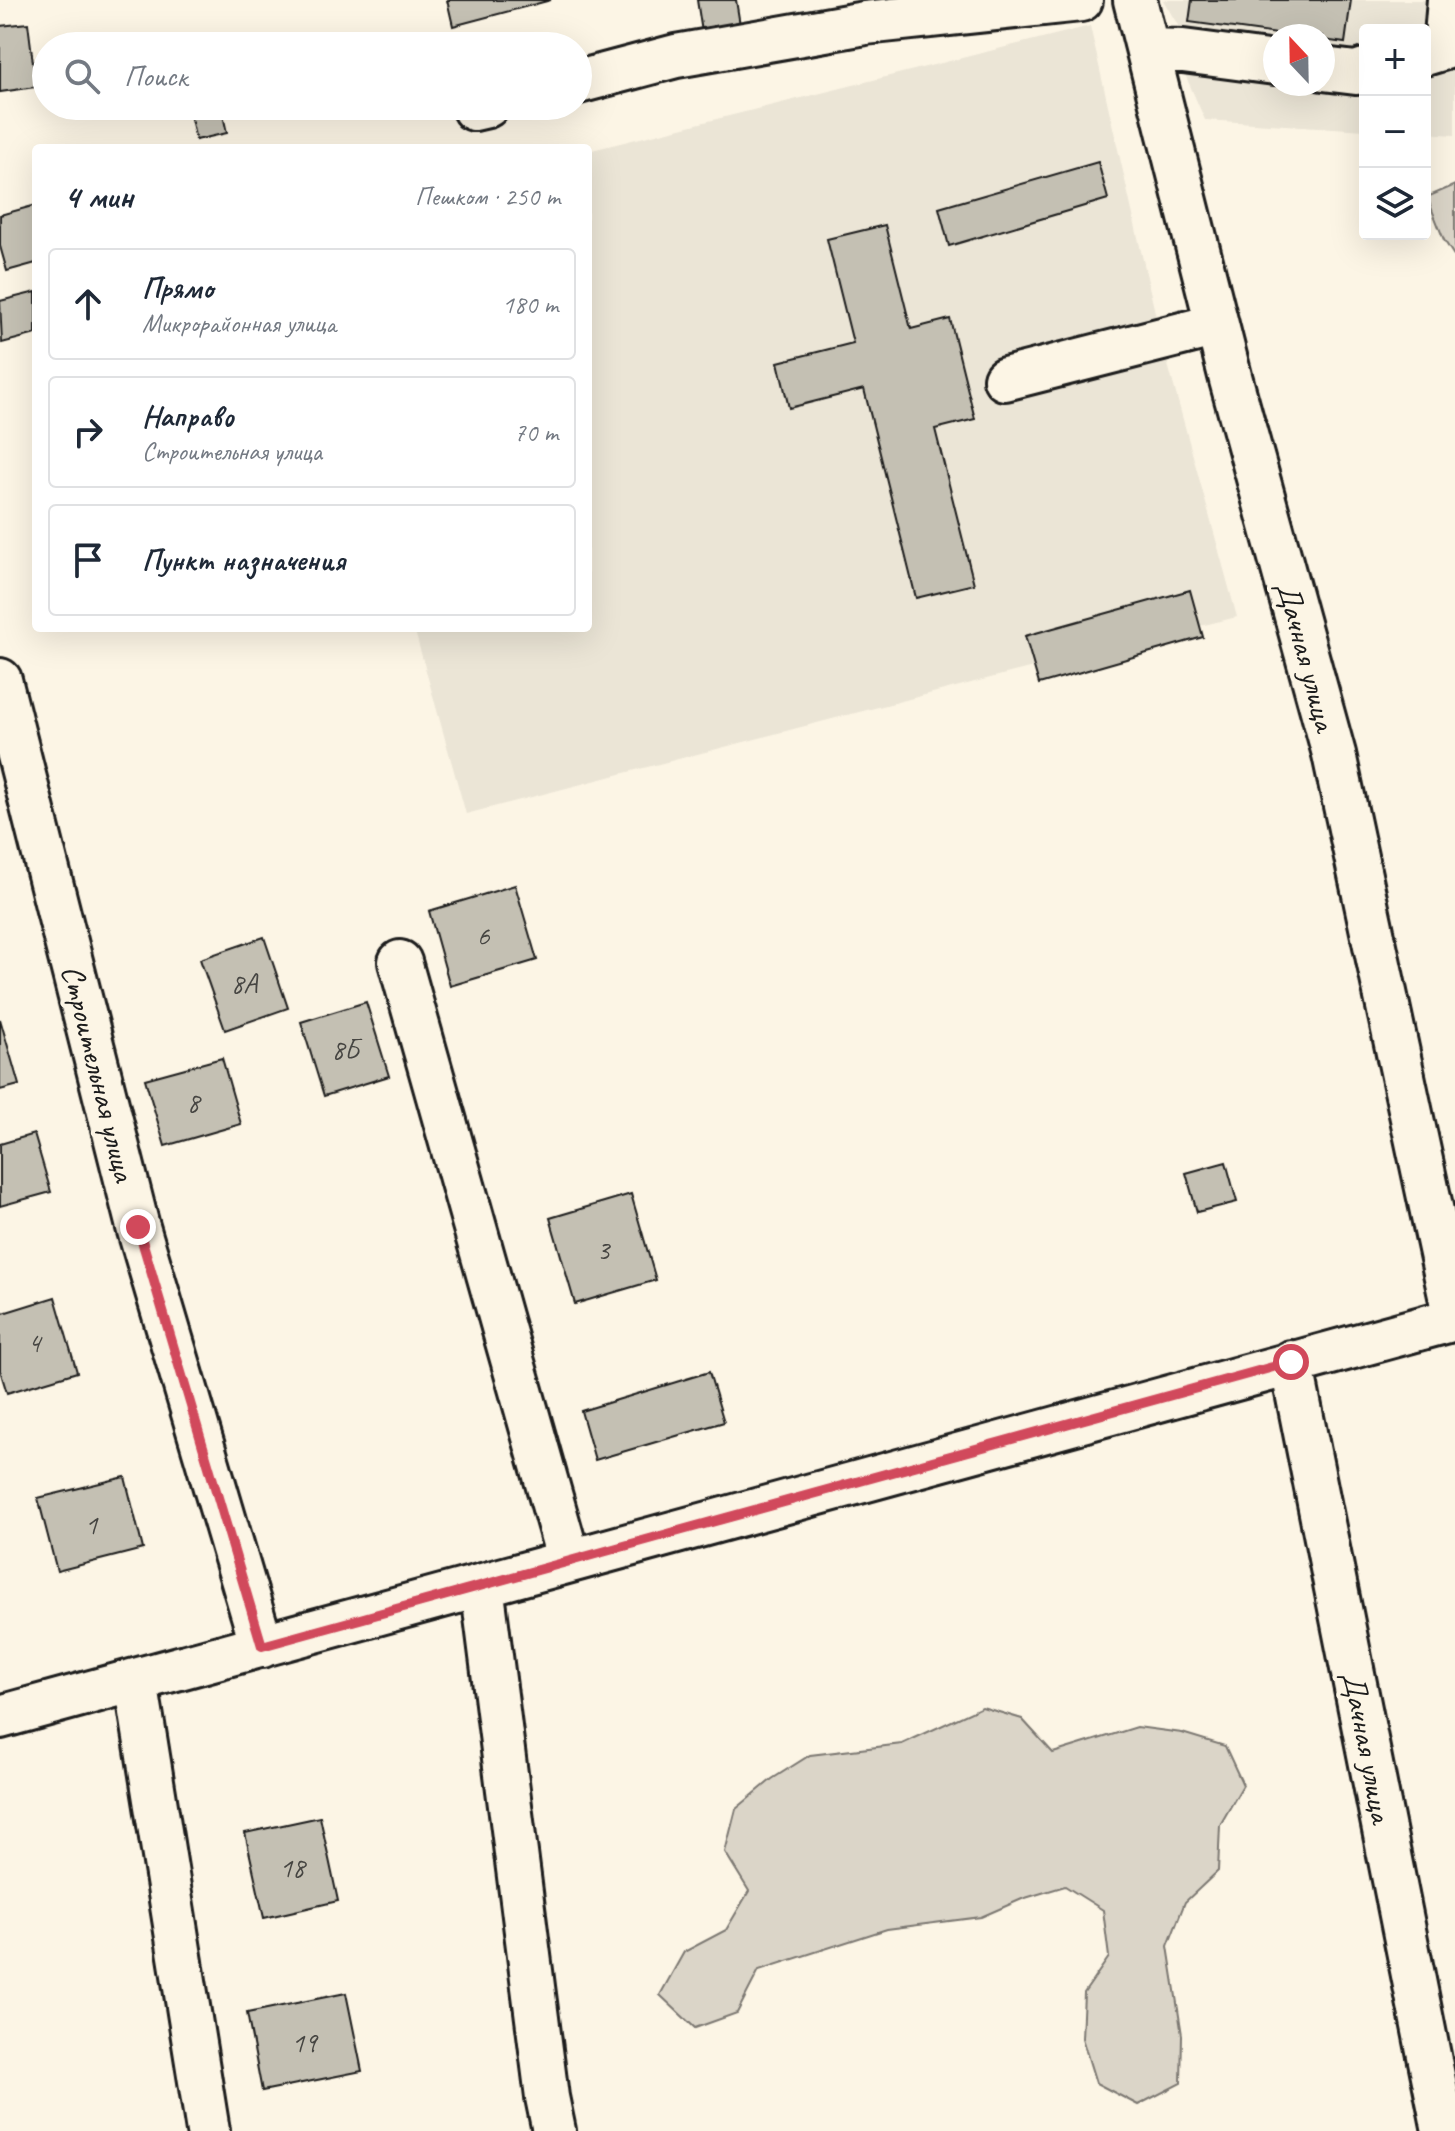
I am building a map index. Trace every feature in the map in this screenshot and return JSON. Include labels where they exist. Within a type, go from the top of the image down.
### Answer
[{"type":"street","points":[[592,78],[676,56],[865,23],[1081,0]]},
{"type":"street","name":"Дачная улица","points":[[1135,0],[1217,325],[1334,754],[1455,1319]]},
{"type":"street","points":[[1431,52],[1445,48],[1449,0]]},
{"type":"street","points":[[1148,50],[1183,51],[1263,61]]},
{"type":"street","points":[[1335,70],[1359,72]]},
{"type":"street","points":[[1005,379],[1217,325]]},
{"type":"street","name":"Строительная улица","points":[[0,680],[138,1227],[262,1646]]},
{"type":"street","points":[[400,962],[569,1561]]},
{"type":"street","points":[[0,1717],[1455,1319]]},
{"type":"street","name":"Дачная улица","points":[[1291,1362],[1444,2131]]},
{"type":"street","points":[[482,1585],[547,2097],[554,2131]]},
{"type":"street","points":[[136,1681],[208,2131]]},
{"type":"shaded area","points":[[1163,0],[1455,0],[1455,135],[1431,133],[1431,24],[1359,24],[1359,130],[1205,120],[1184,72],[1182,32]]},
{"type":"shaded area","points":[[1090,26],[1161,339],[1237,617],[1200,626],[1203,637],[1039,684],[1033,667],[466,814],[415,632],[592,632],[592,150]]},
{"type":"shaded area","points":[[1455,185],[1455,257],[1444,240],[1431,207],[1431,195]]},
{"type":"shaded area","points":[[982,1707],[1022,1719],[1053,1753],[1137,1727],[1182,1733],[1225,1746],[1243,1785],[1220,1825],[1218,1871],[1185,1902],[1168,1946],[1182,2035],[1181,2083],[1138,2105],[1096,2083],[1082,2038],[1084,1993],[1109,1957],[1103,1910],[1065,1886],[1022,1899],[981,1917],[887,1929],[759,1970],[737,2013],[695,2028],[660,1995],[684,1952],[726,1930],[749,1891],[725,1852],[736,1809],[772,1779],[810,1755],[902,1744]]},
{"type":"building","points":[[447,0],[551,0],[453,26]]},
{"type":"building","points":[[697,0],[736,0],[740,25],[702,32]]},
{"type":"building","points":[[1192,0],[1351,0],[1345,43],[1335,42],[1335,24],[1263,24],[1263,32],[1189,22]]},
{"type":"building","points":[[28,23],[32,88],[0,92],[0,26]]},
{"type":"building","points":[[191,120],[224,120],[227,133],[196,140]]},
{"type":"building","points":[[1098,162],[1108,199],[949,246],[939,208]]},
{"type":"building","points":[[32,206],[32,264],[7,271],[0,246],[0,215]]},
{"type":"building","points":[[885,225],[911,329],[950,319],[975,419],[935,429],[974,584],[916,598],[864,389],[789,408],[778,362],[853,343],[827,239]]},
{"type":"building","points":[[32,293],[32,335],[2,343],[0,301]]},
{"type":"building","points":[[1190,590],[1203,637],[1039,684],[1025,636]]},
{"type":"building","points":[[515,885],[537,960],[450,986],[429,911]]},
{"type":"building","points":[[264,937],[288,1008],[225,1030],[200,959]]},
{"type":"building","points":[[366,1002],[389,1076],[324,1096],[301,1022]]},
{"type":"building","points":[[0,1019],[19,1085],[0,1090]]},
{"type":"building","points":[[222,1058],[241,1124],[165,1146],[145,1079]]},
{"type":"building","points":[[34,1134],[51,1192],[0,1206],[0,1144]]},
{"type":"building","points":[[1226,1162],[1237,1202],[1197,1212],[1186,1173]]},
{"type":"building","points":[[631,1194],[656,1280],[575,1304],[550,1218]]},
{"type":"building","points":[[55,1297],[77,1372],[7,1393],[0,1370],[0,1314]]},
{"type":"building","points":[[709,1372],[724,1422],[595,1460],[581,1411]]},
{"type":"building","points":[[125,1477],[143,1549],[57,1571],[38,1498]]},
{"type":"building","points":[[320,1817],[338,1901],[264,1918],[245,1833]]},
{"type":"building","points":[[346,1993],[362,2071],[262,2091],[247,2013]]},
{"type":"route","points":[[138,1227],[262,1646],[1291,1362]]}]
